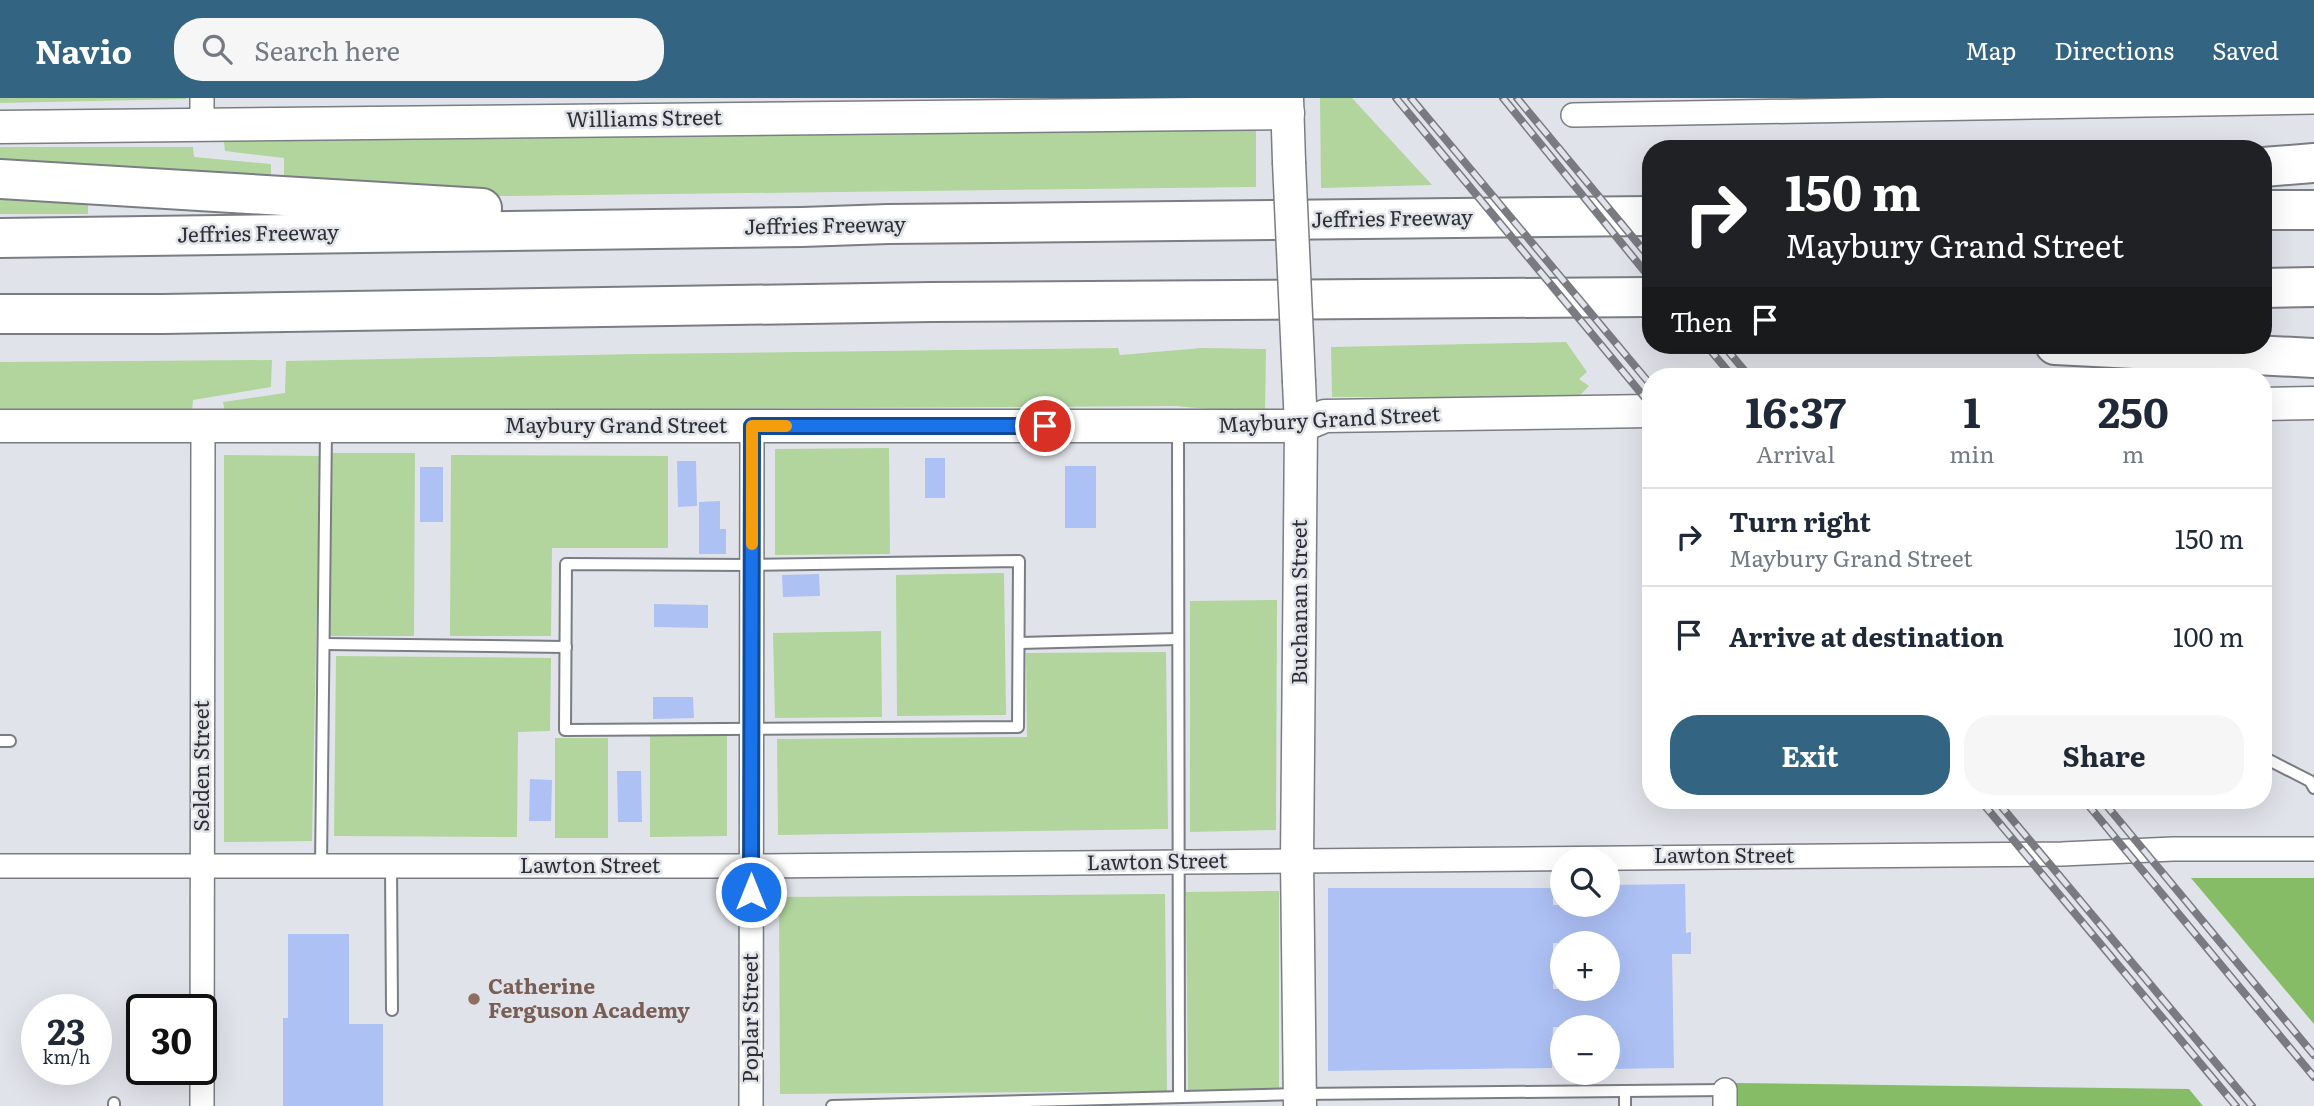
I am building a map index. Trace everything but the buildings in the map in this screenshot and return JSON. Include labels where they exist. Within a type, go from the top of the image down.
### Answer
[{"type":"highway","points":[[2272,166],[2314,163]]},
{"type":"highway","points":[[0,179],[802,227]]},
{"type":"highway","points":[[2272,210],[2314,210]]},
{"type":"highway","name":"Jeffries Freeway","points":[[0,238],[888,224],[1642,216]]},
{"type":"highway","points":[[2272,288],[2314,287]]},
{"type":"highway","points":[[0,314],[1642,297]]},
{"type":"highway","points":[[0,331],[163,314]]},
{"type":"highway","points":[[2234,354],[2314,358]]},
{"type":"street","points":[[1573,115],[1850,103],[2314,102]]},
{"type":"street","name":"Williams Street","points":[[0,127],[202,111],[1287,105]]},
{"type":"street","name":"Buchanan Street","points":[[1287,105],[1301,426],[1297,860],[1300,1100]]},
{"type":"street","points":[[2272,404],[2314,403]]},
{"type":"street","name":"Maybury Grand Street","points":[[0,426],[1301,426],[1325,416],[1642,411]]},
{"type":"street","name":"Selden Street","points":[[202,1106],[203,426]]},
{"type":"street","name":"Poplar Street","points":[[751,1106],[752,426]]},
{"type":"street","name":"Lawton Street","points":[[0,866],[751,866],[2049,854],[2173,849],[2314,849]]},
{"type":"lane","points":[[321,866],[326,426]]},
{"type":"lane","points":[[1178,426],[1179,1097]]},
{"type":"lane","points":[[1019,561],[1018,727],[565,730],[566,564],[752,565],[1019,561]]},
{"type":"lane","points":[[1019,643],[1178,639]]},
{"type":"lane","points":[[324,644],[566,647]]},
{"type":"lane","points":[[2272,762],[2310,781],[2314,788]]},
{"type":"lane","points":[[391,866],[392,1010]]},
{"type":"lane","points":[[1625,1091],[1625,1106]]},
{"type":"lane","points":[[832,1106],[1179,1097],[1300,1100],[1625,1091],[1725,1098]]},
{"type":"green space","points":[[0,98],[186,98],[186,99],[0,103]]},
{"type":"green space","points":[[1320,98],[1352,98],[1432,185],[1321,188]]},
{"type":"green space","points":[[1256,128],[1256,187],[500,196],[378,194],[284,188],[284,158],[225,151],[224,142]]},
{"type":"green space","points":[[0,147],[193,147],[194,157],[271,164],[271,188],[0,172]]},
{"type":"green space","points":[[0,199],[88,203],[88,214],[0,214]]},
{"type":"green space","points":[[1566,342],[1587,372],[1579,379],[1589,386],[1578,397],[1332,397],[1331,347]]},
{"type":"green space","points":[[1118,348],[1120,355],[1202,348],[1266,349],[1265,414],[1175,406],[225,412],[223,402],[285,393],[286,361]]},
{"type":"green space","points":[[272,360],[271,387],[193,400],[192,412],[0,414],[0,362]]},
{"type":"green space","points":[[889,448],[890,554],[775,555],[775,449]]},
{"type":"green space","points":[[330,453],[415,453],[414,636],[329,636]]},
{"type":"green space","points":[[224,455],[320,456],[312,841],[224,842]]},
{"type":"green space","points":[[451,455],[668,456],[668,548],[552,548],[551,636],[450,636]]},
{"type":"green space","points":[[1004,573],[1006,715],[897,716],[896,575]]},
{"type":"green space","points":[[1277,600],[1276,830],[1190,832],[1190,601]]},
{"type":"green space","points":[[881,631],[882,717],[775,718],[773,633]]},
{"type":"green space","points":[[1166,652],[1168,829],[778,835],[777,739],[1027,737],[1026,653]]},
{"type":"green space","points":[[336,656],[551,658],[550,731],[518,732],[517,837],[334,836]]},
{"type":"green space","points":[[727,735],[727,836],[650,837],[650,736]]},
{"type":"green space","points":[[555,738],[608,738],[608,838],[555,838]]},
{"type":"green space","points":[[2191,878],[2314,878],[2314,1024]]},
{"type":"green space","points":[[1279,891],[1279,1089],[1188,1090],[1186,892]]},
{"type":"green space","points":[[1165,894],[1167,1091],[780,1094],[779,897]]},
{"type":"green space","points":[[1733,1083],[2189,1089],[2203,1106],[1733,1106]]},
{"type":"railway","points":[[1396,98],[1642,394]]},
{"type":"railway","points":[[1411,98],[1642,374]]},
{"type":"railway","points":[[1503,98],[1642,268]]},
{"type":"railway","points":[[1517,98],[1642,248]]},
{"type":"railway","points":[[1714,354],[1725,368]]},
{"type":"railway","points":[[1731,354],[1742,368]]},
{"type":"railway","points":[[1988,809],[2236,1106]]},
{"type":"railway","points":[[2004,809],[2252,1106]]},
{"type":"railway","points":[[2091,809],[2314,1077]]},
{"type":"railway","points":[[2109,809],[2314,1055]]},
{"type":"slow traffic","points":[[752,544],[752,426],[786,426]]},
{"type":"place","name":"Catherine Ferguson Academy","points":[[474,999]]},
{"type":"route","points":[[751,892],[752,426],[1045,426]]}]
